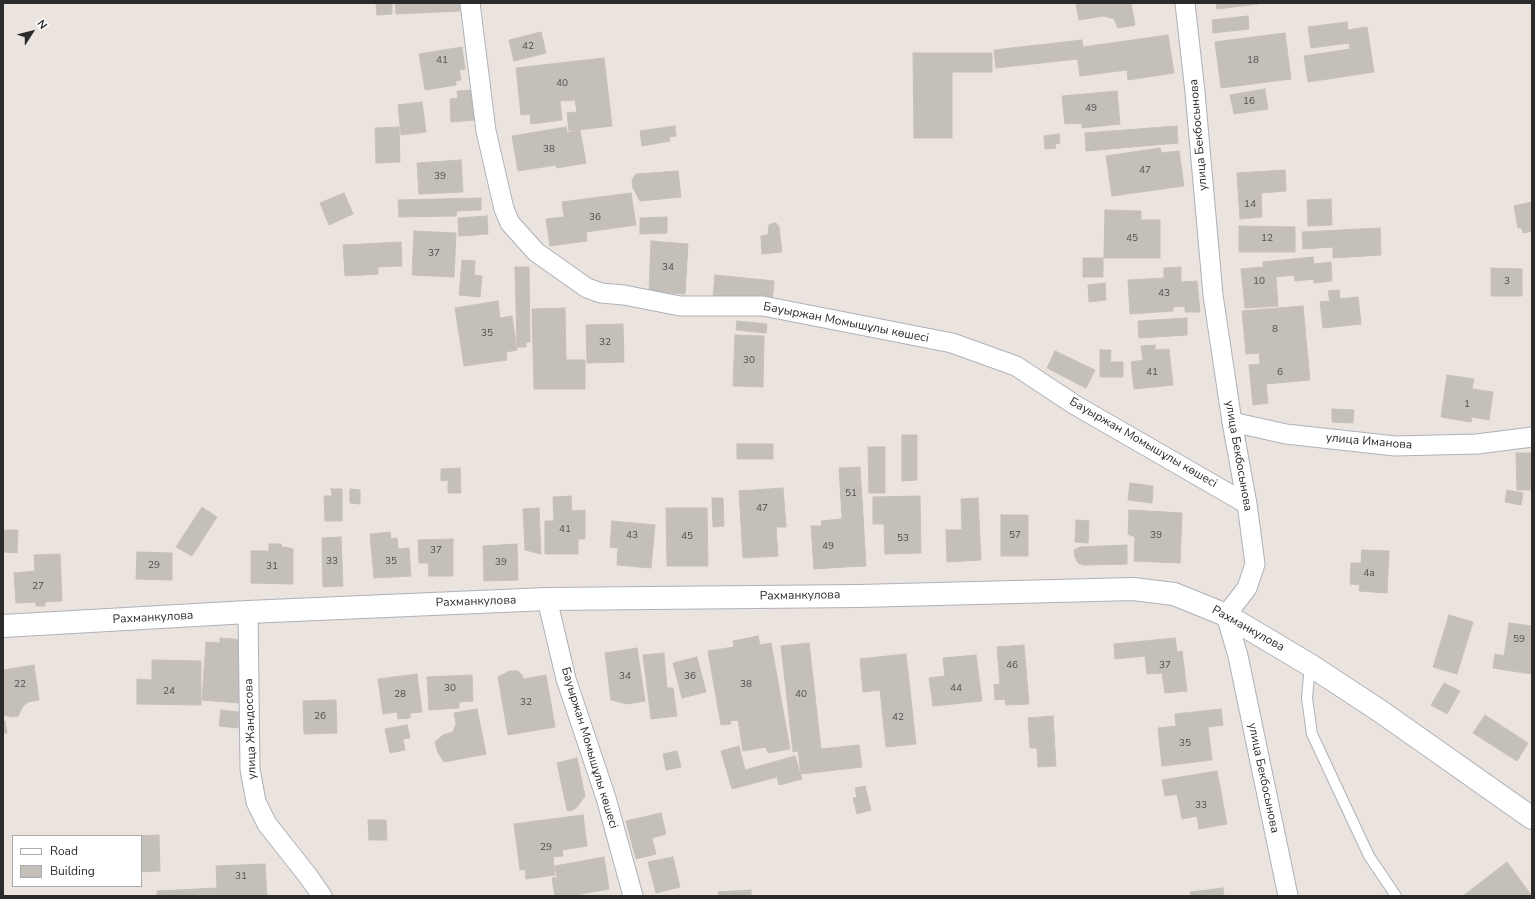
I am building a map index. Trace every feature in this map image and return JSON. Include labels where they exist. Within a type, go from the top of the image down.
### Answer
[{"type":"street","name":"Бауыржан Момышұлы көшесі","points":[[470,3],[486,131],[504,210],[510,223],[536,252],[587,288],[601,293],[624,295],[680,306],[763,306],[952,343],[1016,366],[1075,405],[1247,504]]},
{"type":"street","name":"улица Бекбосынова","points":[[1184,3],[1195,92],[1213,295],[1232,422],[1256,564],[1247,588],[1226,615],[1238,656],[1288,896]]},
{"type":"street","name":"улица Иманова","points":[[1232,422],[1286,434],[1395,446],[1477,444],[1532,438]]},
{"type":"street","name":"Рахманкулова","points":[[3,626],[248,612],[547,599],[859,596],[1134,589],[1174,594],[1226,615],[1310,665],[1380,711],[1532,818]]},
{"type":"street","name":"Бауыржан Момышұлы көшесі","points":[[547,599],[566,679],[606,798],[633,896]]},
{"type":"street","name":"улица Жандосова","points":[[248,612],[250,769],[256,802],[267,824],[322,896]]},
{"type":"lane","points":[[1310,665],[1307,698],[1312,734],[1369,856],[1396,896]]},
{"type":"building","points":[[376,3],[392,3],[392,14],[377,15]]},
{"type":"building","points":[[395,3],[459,3],[460,11],[396,14]]},
{"type":"building","points":[[1076,3],[1131,3],[1135,25],[1118,28],[1114,19],[1104,16],[1079,20]]},
{"type":"building","points":[[1216,3],[1258,3],[1258,4],[1217,9]]},
{"type":"building","points":[[1248,16],[1249,29],[1213,33],[1212,20]]},
{"type":"building","points":[[1347,22],[1348,30],[1367,27],[1374,72],[1308,82],[1304,56],[1350,49],[1349,43],[1311,48],[1308,27]]},
{"type":"building","points":[[541,32],[546,53],[514,61],[509,40]]},
{"type":"building","points":[[1285,33],[1291,79],[1221,88],[1215,42]]},
{"type":"building","points":[[1168,35],[1174,73],[1128,80],[1127,70],[1080,76],[1076,48]]},
{"type":"building","points":[[1082,40],[1083,47],[1076,48],[1077,59],[996,68],[994,50]]},
{"type":"building","points":[[462,47],[465,69],[459,70],[461,80],[456,81],[456,85],[425,90],[419,54]]},
{"type":"building","points":[[913,53],[992,53],[992,72],[952,72],[952,138],[914,138]]},
{"type":"building","points":[[604,58],[612,126],[569,131],[567,113],[577,112],[575,100],[560,101],[562,120],[531,124],[530,114],[521,115],[516,68]]},
{"type":"building","points":[[1265,89],[1268,109],[1234,114],[1230,95]]},
{"type":"building","points":[[474,90],[476,120],[451,122],[450,99],[458,98],[457,91]]},
{"type":"building","points":[[1117,91],[1120,124],[1082,128],[1082,123],[1065,124],[1062,96]]},
{"type":"building","points":[[422,102],[426,132],[401,135],[398,105]]},
{"type":"building","points":[[675,126],[676,136],[669,137],[670,141],[642,146],[640,131]]},
{"type":"building","points":[[1177,126],[1178,143],[1086,151],[1085,133]]},
{"type":"building","points":[[399,127],[400,162],[376,163],[375,128]]},
{"type":"building","points":[[566,127],[567,133],[580,130],[586,163],[557,168],[556,165],[518,171],[512,136]]},
{"type":"building","points":[[1059,134],[1060,143],[1055,144],[1056,148],[1045,149],[1044,136]]},
{"type":"building","points":[[1160,148],[1161,153],[1179,151],[1184,186],[1112,196],[1106,156]]},
{"type":"building","points":[[461,160],[463,192],[419,194],[417,163]]},
{"type":"building","points":[[1285,170],[1286,191],[1261,193],[1262,217],[1240,219],[1237,173]]},
{"type":"building","points":[[678,171],[681,197],[640,201],[633,188],[632,180],[636,174]]},
{"type":"building","points":[[344,193],[353,214],[329,225],[320,203]]},
{"type":"building","points":[[631,193],[636,225],[586,232],[587,241],[550,246],[546,219],[564,217],[562,202]]},
{"type":"building","points":[[481,198],[481,210],[457,211],[456,216],[399,217],[398,200]]},
{"type":"building","points":[[1331,199],[1332,225],[1308,226],[1307,200]]},
{"type":"building","points":[[1532,202],[1532,231],[1523,233],[1522,228],[1518,228],[1514,206]]},
{"type":"building","points":[[1105,210],[1141,211],[1141,220],[1160,220],[1160,258],[1104,258]]},
{"type":"building","points":[[487,216],[488,234],[459,236],[458,218]]},
{"type":"building","points":[[667,217],[667,233],[640,234],[640,218]]},
{"type":"building","points":[[776,223],[779,227],[782,252],[762,254],[761,236],[768,235],[769,225]]},
{"type":"building","points":[[1239,226],[1295,227],[1295,252],[1239,252]]},
{"type":"building","points":[[1380,228],[1381,255],[1333,258],[1333,247],[1303,249],[1302,232]]},
{"type":"building","points":[[414,231],[456,233],[454,277],[412,275]]},
{"type":"building","points":[[651,241],[688,244],[685,294],[649,292]]},
{"type":"building","points":[[401,242],[402,266],[378,267],[378,274],[345,276],[343,245]]},
{"type":"building","points":[[1313,257],[1314,264],[1331,262],[1332,281],[1314,283],[1314,279],[1295,281],[1294,275],[1276,277],[1278,306],[1245,308],[1241,269],[1263,267],[1263,262]]},
{"type":"building","points":[[1083,258],[1103,258],[1103,277],[1083,277]]},
{"type":"building","points":[[462,260],[475,261],[474,275],[482,276],[480,297],[459,295]]},
{"type":"building","points":[[515,267],[529,267],[530,342],[526,342],[526,347],[517,347]]},
{"type":"building","points":[[1181,267],[1181,282],[1197,281],[1200,312],[1185,312],[1185,306],[1173,307],[1173,311],[1130,314],[1128,280],[1164,278],[1164,268]]},
{"type":"building","points":[[1491,268],[1522,269],[1522,296],[1491,296]]},
{"type":"building","points":[[715,275],[774,281],[772,304],[713,298]]},
{"type":"building","points":[[1105,283],[1106,300],[1089,302],[1088,285]]},
{"type":"building","points":[[1339,290],[1340,299],[1358,297],[1361,324],[1323,328],[1320,302],[1330,301],[1328,291]]},
{"type":"building","points":[[498,301],[500,318],[512,316],[517,350],[506,352],[507,360],[464,366],[455,308]]},
{"type":"building","points":[[1303,306],[1307,349],[1246,354],[1242,311]]},
{"type":"building","points":[[565,308],[566,360],[585,360],[585,389],[534,389],[532,309]]},
{"type":"building","points":[[1187,318],[1187,335],[1139,338],[1138,321]]},
{"type":"building","points":[[737,321],[767,324],[766,333],[736,330]]},
{"type":"building","points":[[623,324],[624,362],[587,363],[586,325]]},
{"type":"building","points":[[735,335],[764,336],[763,387],[733,386]]},
{"type":"building","points":[[1155,345],[1155,350],[1169,349],[1173,385],[1134,389],[1131,362],[1143,360],[1141,346]]},
{"type":"building","points":[[1307,349],[1310,380],[1266,384],[1268,403],[1253,405],[1249,365],[1260,364],[1259,353]]},
{"type":"building","points":[[1100,350],[1111,350],[1110,362],[1123,362],[1123,377],[1100,377]]},
{"type":"building","points":[[1055,351],[1095,370],[1086,388],[1047,368]]},
{"type":"building","points":[[1447,375],[1474,379],[1472,389],[1493,392],[1489,420],[1472,417],[1471,422],[1441,417]]},
{"type":"building","points":[[1332,409],[1354,410],[1353,423],[1332,422]]},
{"type":"building","points":[[902,435],[917,435],[917,480],[902,481]]},
{"type":"building","points":[[737,444],[773,444],[773,459],[737,459]]},
{"type":"building","points":[[868,447],[885,447],[885,493],[869,493]]},
{"type":"building","points":[[1516,453],[1532,453],[1532,490],[1517,490]]},
{"type":"building","points":[[860,467],[866,566],[845,567],[839,468]]},
{"type":"building","points":[[460,468],[461,493],[448,493],[448,480],[441,481],[441,469]]},
{"type":"building","points":[[1130,483],[1153,486],[1152,503],[1128,500]]},
{"type":"building","points":[[783,488],[786,527],[776,527],[778,556],[743,558],[739,491]]},
{"type":"building","points":[[331,489],[342,489],[342,521],[325,521],[324,496],[332,496]]},
{"type":"building","points":[[350,489],[360,490],[360,504],[350,503]]},
{"type":"building","points":[[1507,490],[1523,493],[1521,505],[1505,502]]},
{"type":"building","points":[[571,496],[572,511],[585,510],[585,539],[578,539],[578,554],[545,554],[545,521],[554,521],[553,497]]},
{"type":"building","points":[[920,496],[921,553],[885,554],[884,524],[873,524],[873,497]]},
{"type":"building","points":[[712,498],[723,498],[724,526],[713,527]]},
{"type":"building","points":[[978,498],[981,560],[947,562],[946,530],[962,530],[961,499]]},
{"type":"building","points":[[202,507],[217,517],[192,556],[176,547]]},
{"type":"building","points":[[539,508],[541,554],[525,550],[523,509]]},
{"type":"building","points":[[666,508],[707,508],[708,566],[667,566]]},
{"type":"building","points":[[1129,510],[1182,513],[1180,563],[1134,561],[1135,537],[1128,534]]},
{"type":"building","points":[[1001,515],[1028,515],[1028,556],[1001,556]]},
{"type":"building","points":[[842,519],[845,567],[814,569],[811,526],[822,526],[821,521]]},
{"type":"building","points":[[1076,520],[1089,521],[1088,543],[1075,542]]},
{"type":"building","points":[[612,521],[655,525],[651,568],[617,565],[618,548],[610,547]]},
{"type":"building","points":[[3,530],[18,530],[17,553],[3,552]]},
{"type":"building","points":[[390,532],[391,539],[397,538],[398,549],[409,548],[411,576],[374,578],[370,534]]},
{"type":"building","points":[[341,537],[343,586],[323,587],[322,538]]},
{"type":"building","points":[[453,539],[453,576],[429,576],[428,563],[419,563],[418,540]]},
{"type":"building","points":[[269,544],[281,544],[283,548],[286,547],[293,549],[293,584],[251,583],[251,551],[269,551]]},
{"type":"building","points":[[517,544],[518,580],[484,581],[483,546]]},
{"type":"building","points":[[1127,545],[1127,564],[1083,565],[1078,563],[1075,557],[1074,550],[1080,547]]},
{"type":"building","points":[[1362,550],[1389,551],[1387,593],[1359,591],[1360,585],[1350,584],[1351,563],[1361,563]]},
{"type":"building","points":[[137,552],[172,553],[172,580],[136,579]]},
{"type":"building","points":[[60,554],[62,601],[45,602],[45,606],[36,606],[36,602],[16,603],[14,573],[35,571],[34,555]]},
{"type":"building","points":[[1449,615],[1473,622],[1457,674],[1433,667]]},
{"type":"building","points":[[1509,623],[1532,626],[1531,674],[1493,668],[1495,654],[1504,656]]},
{"type":"building","points":[[758,636],[760,645],[771,643],[790,749],[768,753],[766,747],[743,751],[738,720],[730,721],[731,724],[721,725],[708,651],[734,647],[733,641]]},
{"type":"building","points":[[220,638],[244,640],[240,703],[202,700],[206,642],[220,643]]},
{"type":"building","points":[[1175,638],[1177,652],[1182,651],[1187,691],[1165,693],[1162,673],[1147,674],[1145,656],[1115,659],[1114,644]]},
{"type":"building","points":[[809,643],[821,749],[859,745],[862,767],[801,774],[798,751],[793,752],[781,646]]},
{"type":"building","points":[[1024,645],[1029,704],[1006,705],[1005,699],[995,700],[994,685],[1000,684],[997,647]]},
{"type":"building","points":[[637,648],[645,701],[627,704],[611,700],[605,653]]},
{"type":"building","points":[[664,653],[667,688],[673,688],[677,716],[651,719],[643,655]]},
{"type":"building","points":[[906,654],[916,744],[886,747],[880,690],[863,692],[860,659]]},
{"type":"building","points":[[976,655],[982,701],[933,706],[929,678],[945,676],[943,658]]},
{"type":"building","points":[[697,657],[706,692],[682,698],[673,663]]},
{"type":"building","points":[[152,660],[201,661],[201,705],[137,704],[137,679],[152,680]]},
{"type":"building","points":[[34,665],[39,700],[28,702],[23,706],[18,716],[13,717],[3,715],[3,670]]},
{"type":"building","points":[[509,671],[518,671],[522,675],[523,679],[546,675],[555,727],[508,735],[498,677]]},
{"type":"building","points":[[417,674],[422,712],[410,713],[410,718],[398,719],[397,712],[383,714],[378,679]]},
{"type":"building","points":[[472,675],[473,701],[459,702],[459,708],[429,710],[427,677]]},
{"type":"building","points":[[1444,683],[1460,691],[1447,714],[1431,705]]},
{"type":"building","points":[[336,700],[337,733],[304,734],[303,701]]},
{"type":"building","points":[[477,709],[486,754],[444,762],[438,753],[435,742],[443,735],[453,732],[456,724],[454,713]]},
{"type":"building","points":[[1221,709],[1223,725],[1208,727],[1212,760],[1162,766],[1158,728],[1176,726],[1175,714]]},
{"type":"building","points":[[221,710],[239,712],[238,728],[219,726]]},
{"type":"building","points":[[1485,715],[1528,743],[1517,761],[1473,733]]},
{"type":"building","points":[[1053,716],[1056,766],[1038,767],[1037,748],[1030,748],[1028,718]]},
{"type":"building","points":[[3,721],[5,721],[7,733],[3,733]]},
{"type":"building","points":[[407,725],[410,738],[403,739],[405,750],[390,753],[385,729]]},
{"type":"building","points":[[739,746],[745,770],[795,756],[802,779],[779,785],[777,777],[732,789],[721,751]]},
{"type":"building","points":[[677,751],[681,767],[666,770],[663,754]]},
{"type":"building","points":[[577,758],[585,796],[577,807],[571,811],[567,810],[557,763]]},
{"type":"building","points":[[1217,771],[1227,824],[1199,829],[1197,816],[1182,819],[1177,794],[1165,796],[1162,780]]},
{"type":"building","points":[[865,786],[871,810],[857,814],[853,798],[857,797],[855,788]]},
{"type":"building","points":[[661,813],[666,834],[652,838],[656,854],[636,859],[626,821]]},
{"type":"building","points":[[583,815],[587,846],[562,850],[563,856],[553,857],[555,875],[526,879],[525,869],[520,870],[514,824]]},
{"type":"building","points":[[368,820],[386,820],[387,840],[369,840]]},
{"type":"building","points":[[159,835],[160,871],[142,872],[142,836]]},
{"type":"building","points":[[604,857],[609,889],[570,896],[555,896],[552,878],[557,877],[555,866]]},
{"type":"building","points":[[673,857],[680,887],[656,893],[648,862]]},
{"type":"building","points":[[1507,862],[1532,896],[1463,896]]},
{"type":"building","points":[[265,864],[267,896],[157,896],[157,891],[217,888],[216,866]]},
{"type":"building","points":[[1223,888],[1224,896],[1191,896],[1190,892]]},
{"type":"building","points":[[751,890],[751,896],[719,896],[718,892]]}]
